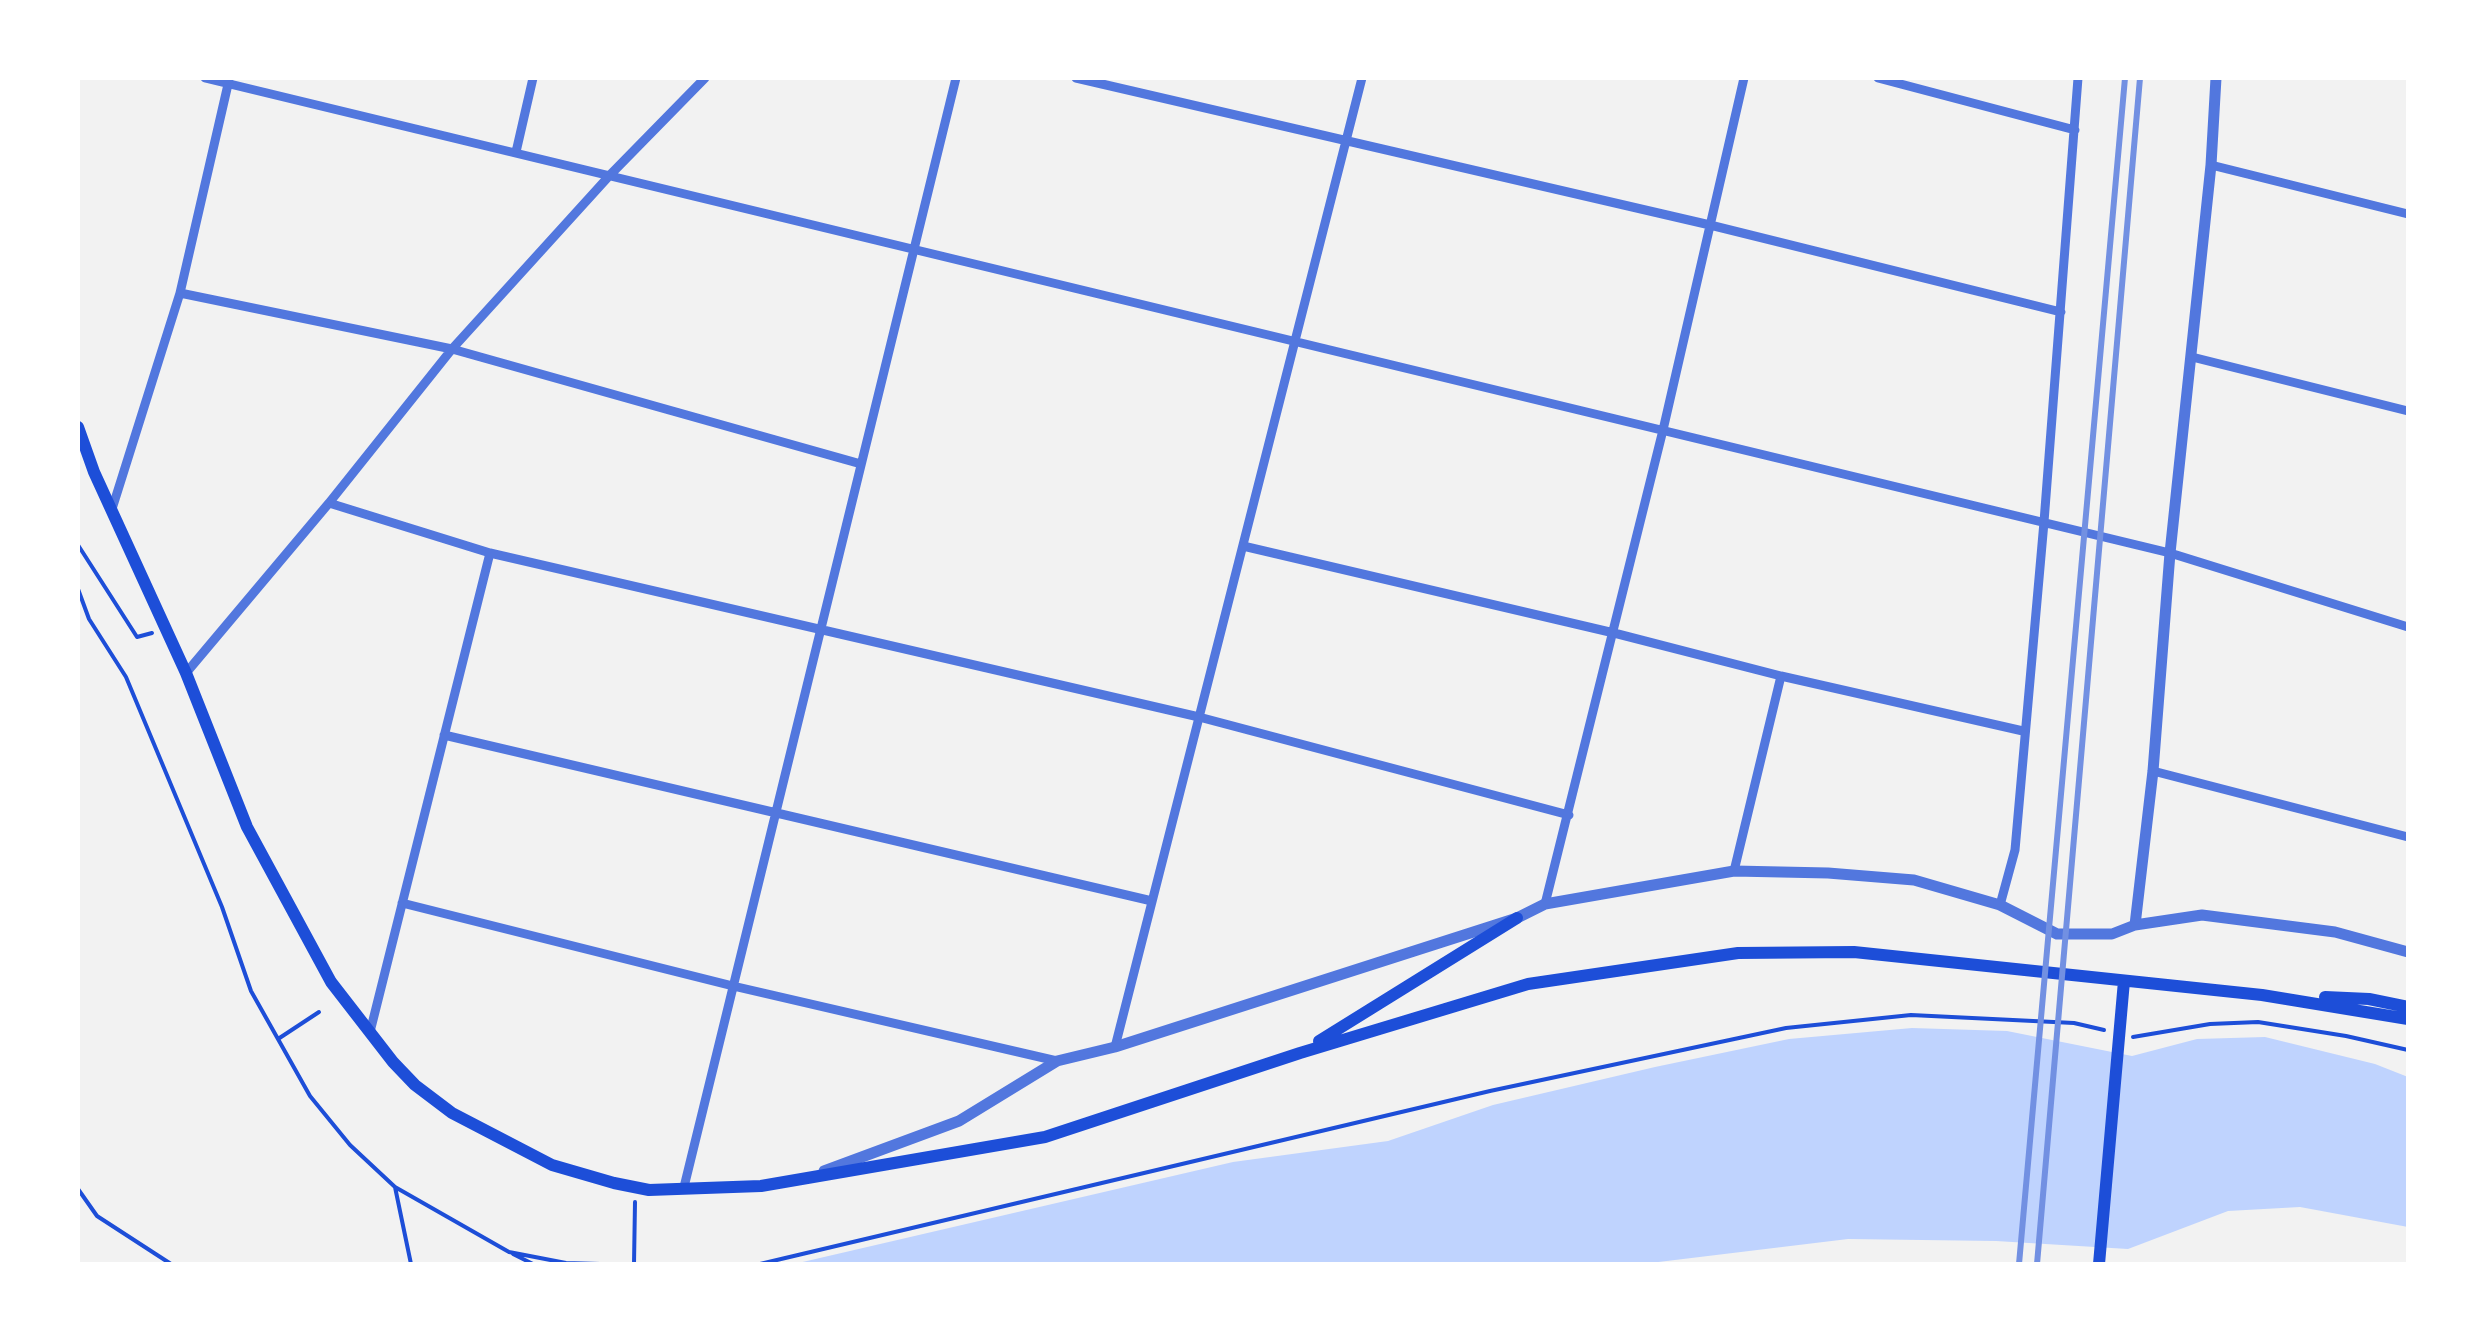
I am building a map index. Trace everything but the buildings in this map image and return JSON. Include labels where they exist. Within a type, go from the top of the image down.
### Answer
[{"type":"main road","points":[[78,427],[94,472],[186,672],[258,850],[331,982],[416,1085],[452,1113],[552,1165],[635,1187],[762,1186],[1045,1137],[1300,1053],[1528,984],[1738,953],[1854,952],[2262,995],[2408,1019]]},
{"type":"main road","points":[[1300,1053],[1517,918]]},
{"type":"main road","points":[[2099,1264],[2124,981]]},
{"type":"main road","points":[[2262,995],[2369,999],[2408,1006]]},
{"type":"street","points":[[205,78],[229,80],[2170,553],[2408,627]]},
{"type":"street","points":[[516,152],[533,78]]},
{"type":"street","points":[[186,672],[330,503],[452,349],[610,175],[705,78]]},
{"type":"street","points":[[684,1187],[956,78]]},
{"type":"street","points":[[1076,78],[1346,138],[2061,312]]},
{"type":"street","points":[[1115,1047],[1362,78]]},
{"type":"street","points":[[1545,904],[1663,430],[1744,78]]},
{"type":"street","points":[[1878,78],[2076,130]]},
{"type":"street","points":[[2000,905],[2015,850],[2078,78]]},
{"type":"street","points":[[2135,925],[2211,165],[2216,78]]},
{"type":"street","points":[[112,509],[180,293],[229,80]]},
{"type":"street","points":[[2211,165],[2408,214]]},
{"type":"street","points":[[180,293],[452,349],[861,464]]},
{"type":"street","points":[[2192,357],[2408,411]]},
{"type":"street","points":[[78,444],[94,472]]},
{"type":"street","points":[[330,503],[490,553],[1199,716],[1569,815]]},
{"type":"street","points":[[1242,546],[2023,731]]},
{"type":"street","points":[[370,1032],[490,553]]},
{"type":"street","points":[[1734,871],[1781,676]]},
{"type":"street","points":[[444,735],[1152,901]]},
{"type":"street","points":[[2152,770],[2408,837]]},
{"type":"street","points":[[802,1180],[959,1121],[1056,1061],[1115,1047],[1517,918],[1545,904],[1734,871],[1914,880],[2000,905],[2056,934],[2112,934],[2135,925],[2202,915],[2335,932],[2408,952]]},
{"type":"street","points":[[402,903],[1056,1061]]},
{"type":"path","points":[[78,545],[137,637],[167,630]]},
{"type":"path","points":[[78,589],[89,620],[126,677],[222,907],[251,991],[310,1096],[350,1146],[395,1187],[533,1264]]},
{"type":"path","points":[[278,1039],[320,1012]]},
{"type":"path","points":[[760,1264],[1416,1108],[1786,1028],[1911,1015],[1947,1016],[2074,1022],[2120,1040],[2210,1024],[2258,1022],[2408,1050]]},
{"type":"path","points":[[395,1187],[411,1264]]},
{"type":"path","points":[[634,1264],[635,1187]]},
{"type":"path","points":[[78,1189],[97,1216],[171,1264]]},
{"type":"path","points":[[509,1252],[566,1264],[600,1264]]},
{"type":"water","points":[[1912,1028],[2007,1031],[2132,1056],[2197,1039],[2265,1037],[2375,1064],[2408,1077],[2408,1227],[2300,1207],[2228,1211],[2128,1249],[1996,1241],[1848,1239],[1642,1264],[794,1264],[1233,1162],[1388,1141],[1493,1105],[1655,1067],[1789,1039]]},
{"type":"railway","points":[[2019,1264],[2125,78]]},
{"type":"railway","points":[[2037,1264],[2140,78]]}]
